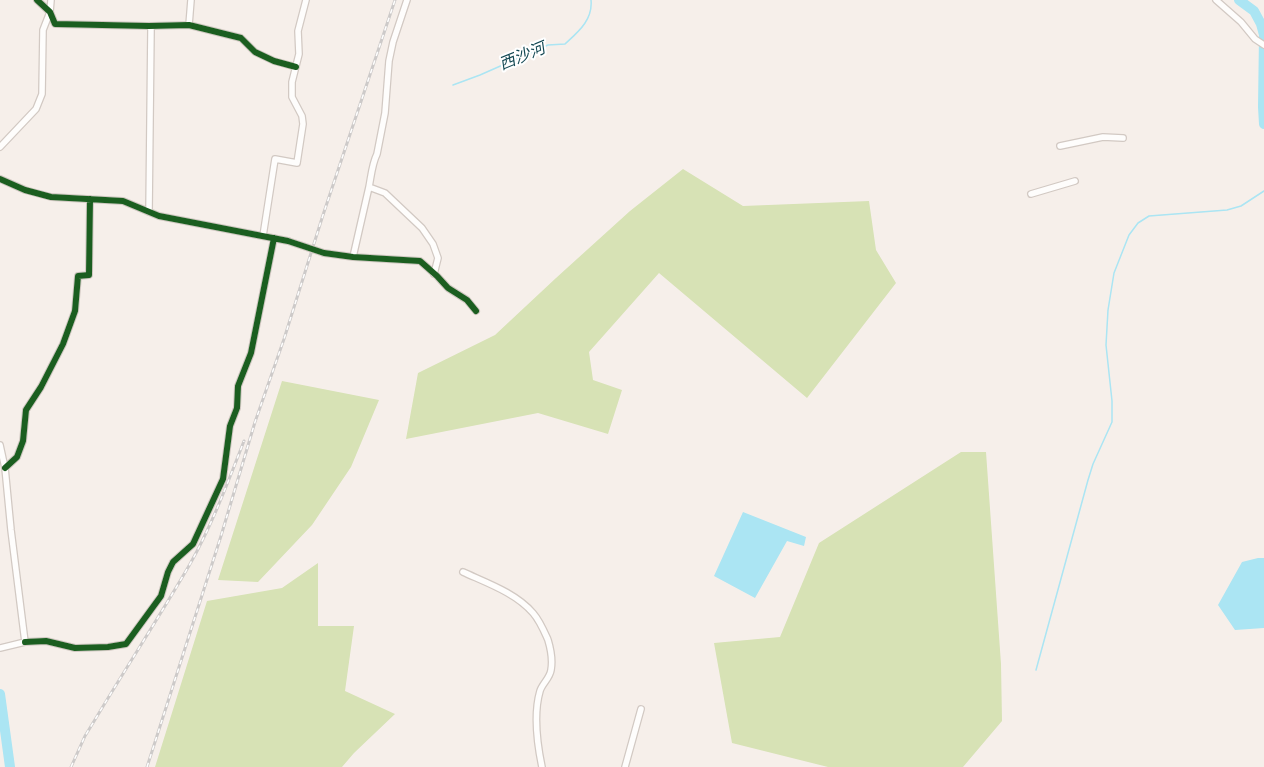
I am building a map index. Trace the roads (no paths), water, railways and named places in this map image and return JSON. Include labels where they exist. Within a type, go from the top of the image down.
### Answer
[{"type":"street","points":[[37,0],[50,12],[54,24],[150,26],[189,25],[241,38],[255,52],[274,61],[296,67]]},
{"type":"street","points":[[0,148],[36,109],[42,94],[43,30],[50,12],[51,0]]},
{"type":"street","points":[[189,25],[191,0]]},
{"type":"street","points":[[263,236],[275,159],[297,163],[303,124],[302,116],[292,97],[292,82],[299,54],[298,31],[306,0]]},
{"type":"street","points":[[353,257],[370,188],[385,113],[389,61],[393,42],[407,0]]},
{"type":"street","points":[[1216,0],[1241,22],[1255,39],[1264,45]]},
{"type":"street","points":[[149,212],[150,26]]},
{"type":"street","points":[[1060,146],[1102,137],[1123,138]]},
{"type":"street","points":[[0,179],[25,190],[51,197],[123,201],[159,216],[288,241],[324,252],[353,257],[420,261],[448,288],[467,300],[476,311]]},
{"type":"street","points":[[1031,194],[1075,181]]},
{"type":"street","points":[[370,188],[385,193],[422,228],[433,244],[438,258],[434,274]]},
{"type":"street","points":[[5,468],[17,457],[23,441],[26,410],[63,344],[75,311],[78,276],[89,275],[90,199]]},
{"type":"street","points":[[1,648],[25,642],[46,641],[75,648],[108,647],[126,644],[161,596],[168,572],[173,562],[193,544],[223,479],[230,426],[237,408],[238,386],[251,353],[274,238]]},
{"type":"street","points":[[0,445],[5,468],[25,642]]},
{"type":"street","points":[[463,572],[522,602],[534,614],[544,631],[551,649],[552,662],[551,672],[540,691],[538,709],[538,747],[542,767]]},
{"type":"street","points":[[625,767],[641,709]]},
{"type":"water","points":[[743,512],[806,537],[804,546],[787,541],[755,598],[714,576]]},
{"type":"water","points":[[1264,558],[1264,628],[1235,630],[1218,605],[1242,562]]},
{"type":"waterway","name":"西沙河","points":[[453,85],[480,75],[548,45],[565,44],[587,20],[590,14],[591,0]]},
{"type":"waterway","name":"西沙河","points":[[1239,0],[1254,11],[1261,24],[1264,35],[1264,124]]},
{"type":"waterway","points":[[1036,670],[1088,480],[1093,464],[1112,422],[1112,401],[1106,345],[1108,310],[1114,273],[1129,235],[1138,223],[1149,216],[1227,210],[1241,206],[1264,191]]},
{"type":"waterway","points":[[0,694],[10,767]]},
{"type":"railway","points":[[147,767],[221,536],[255,422],[284,339],[323,215],[395,0]]},
{"type":"railway","points":[[71,767],[85,736],[167,603],[198,549],[219,503],[244,441]]}]
